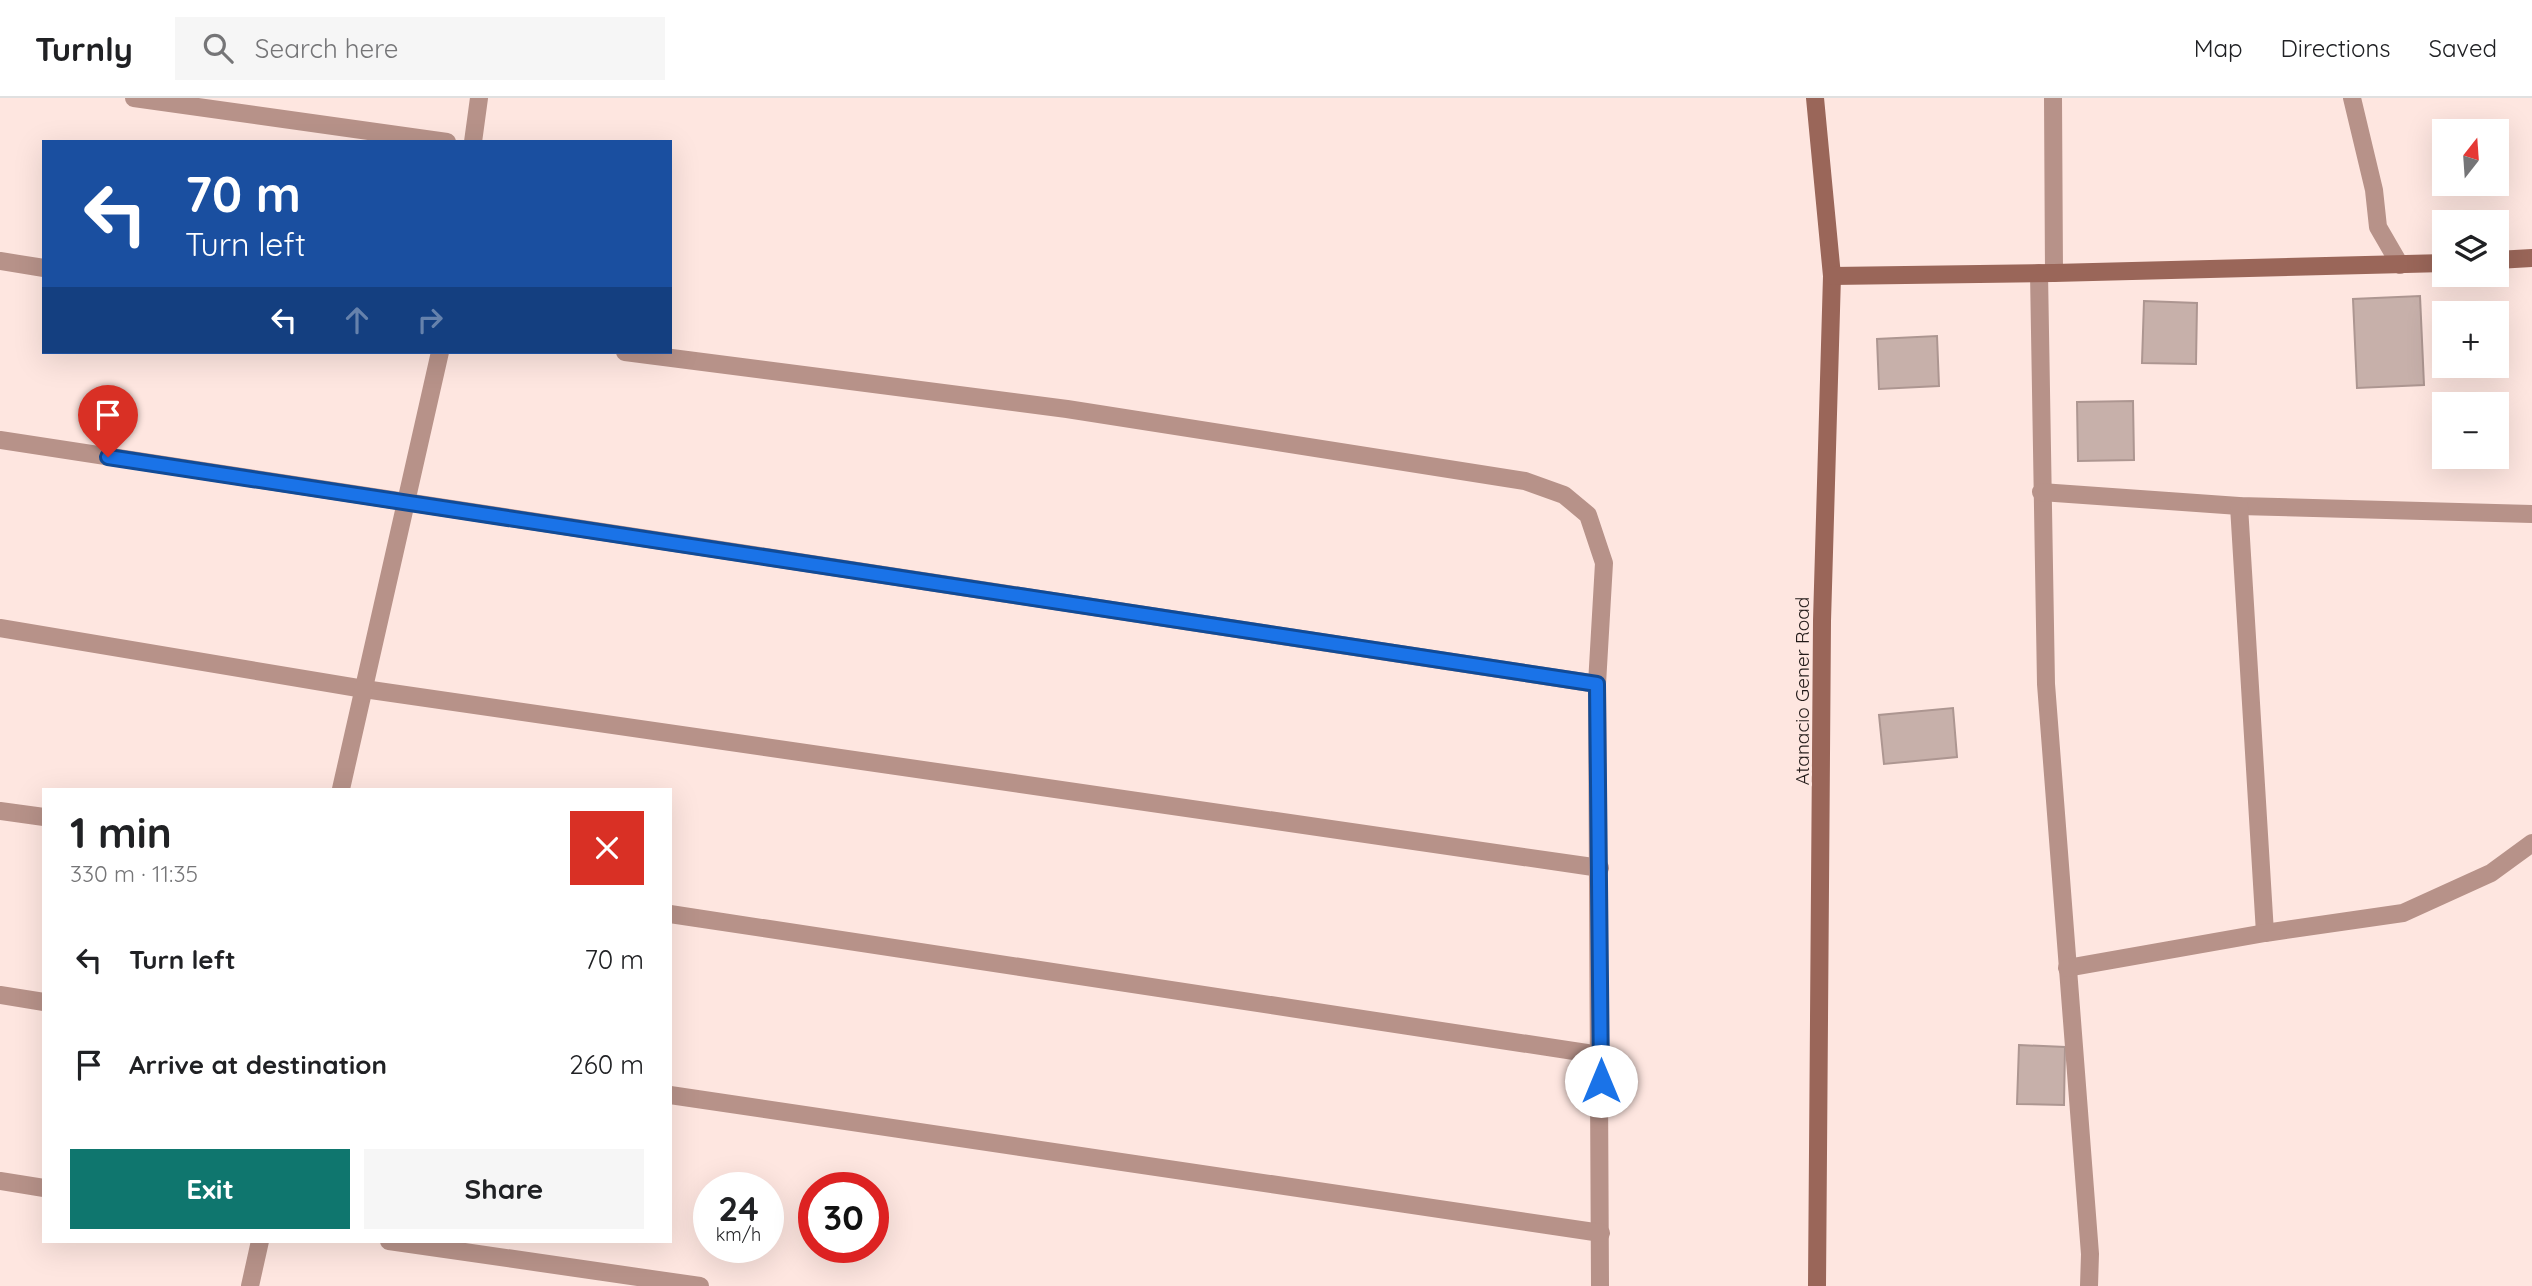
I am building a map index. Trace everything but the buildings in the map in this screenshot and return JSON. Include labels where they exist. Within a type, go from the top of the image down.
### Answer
[{"type":"main road","name":"Atanacio Gener Road","points":[[1815,98],[1832,275],[1822,621],[1817,1286]]},
{"type":"main road","points":[[2509,259],[2532,258]]},
{"type":"main road","points":[[1832,275],[2432,264]]},
{"type":"street","points":[[134,98],[433,140]]},
{"type":"street","points":[[473,140],[479,98]]},
{"type":"street","points":[[2053,98],[2041,492],[2046,684],[2090,1254],[2089,1286]]},
{"type":"street","points":[[2352,98],[2374,190],[2378,227],[2400,265]]},
{"type":"street","points":[[0,261],[42,268]]},
{"type":"street","points":[[341,788],[440,354]]},
{"type":"street","points":[[641,354],[1067,409],[1525,481],[1564,495],[1588,515],[1604,563],[1597,684],[1600,1286]]},
{"type":"street","points":[[0,440],[1597,684]]},
{"type":"street","points":[[2041,492],[2239,506],[2532,514]]},
{"type":"street","points":[[2239,506],[2265,933]]},
{"type":"street","points":[[0,628],[364,689],[1600,868]]},
{"type":"street","points":[[0,811],[42,817]]},
{"type":"street","points":[[2067,968],[2265,933],[2403,913],[2491,873],[2532,843]]},
{"type":"street","points":[[672,914],[1600,1055]]},
{"type":"street","points":[[0,995],[42,1002]]},
{"type":"street","points":[[672,1095],[1601,1233]]},
{"type":"street","points":[[0,1181],[42,1188]]},
{"type":"street","points":[[250,1286],[260,1243]]},
{"type":"street","points":[[403,1243],[700,1286]]},
{"type":"route","points":[[108,457],[1597,684],[1601,1081]]}]
